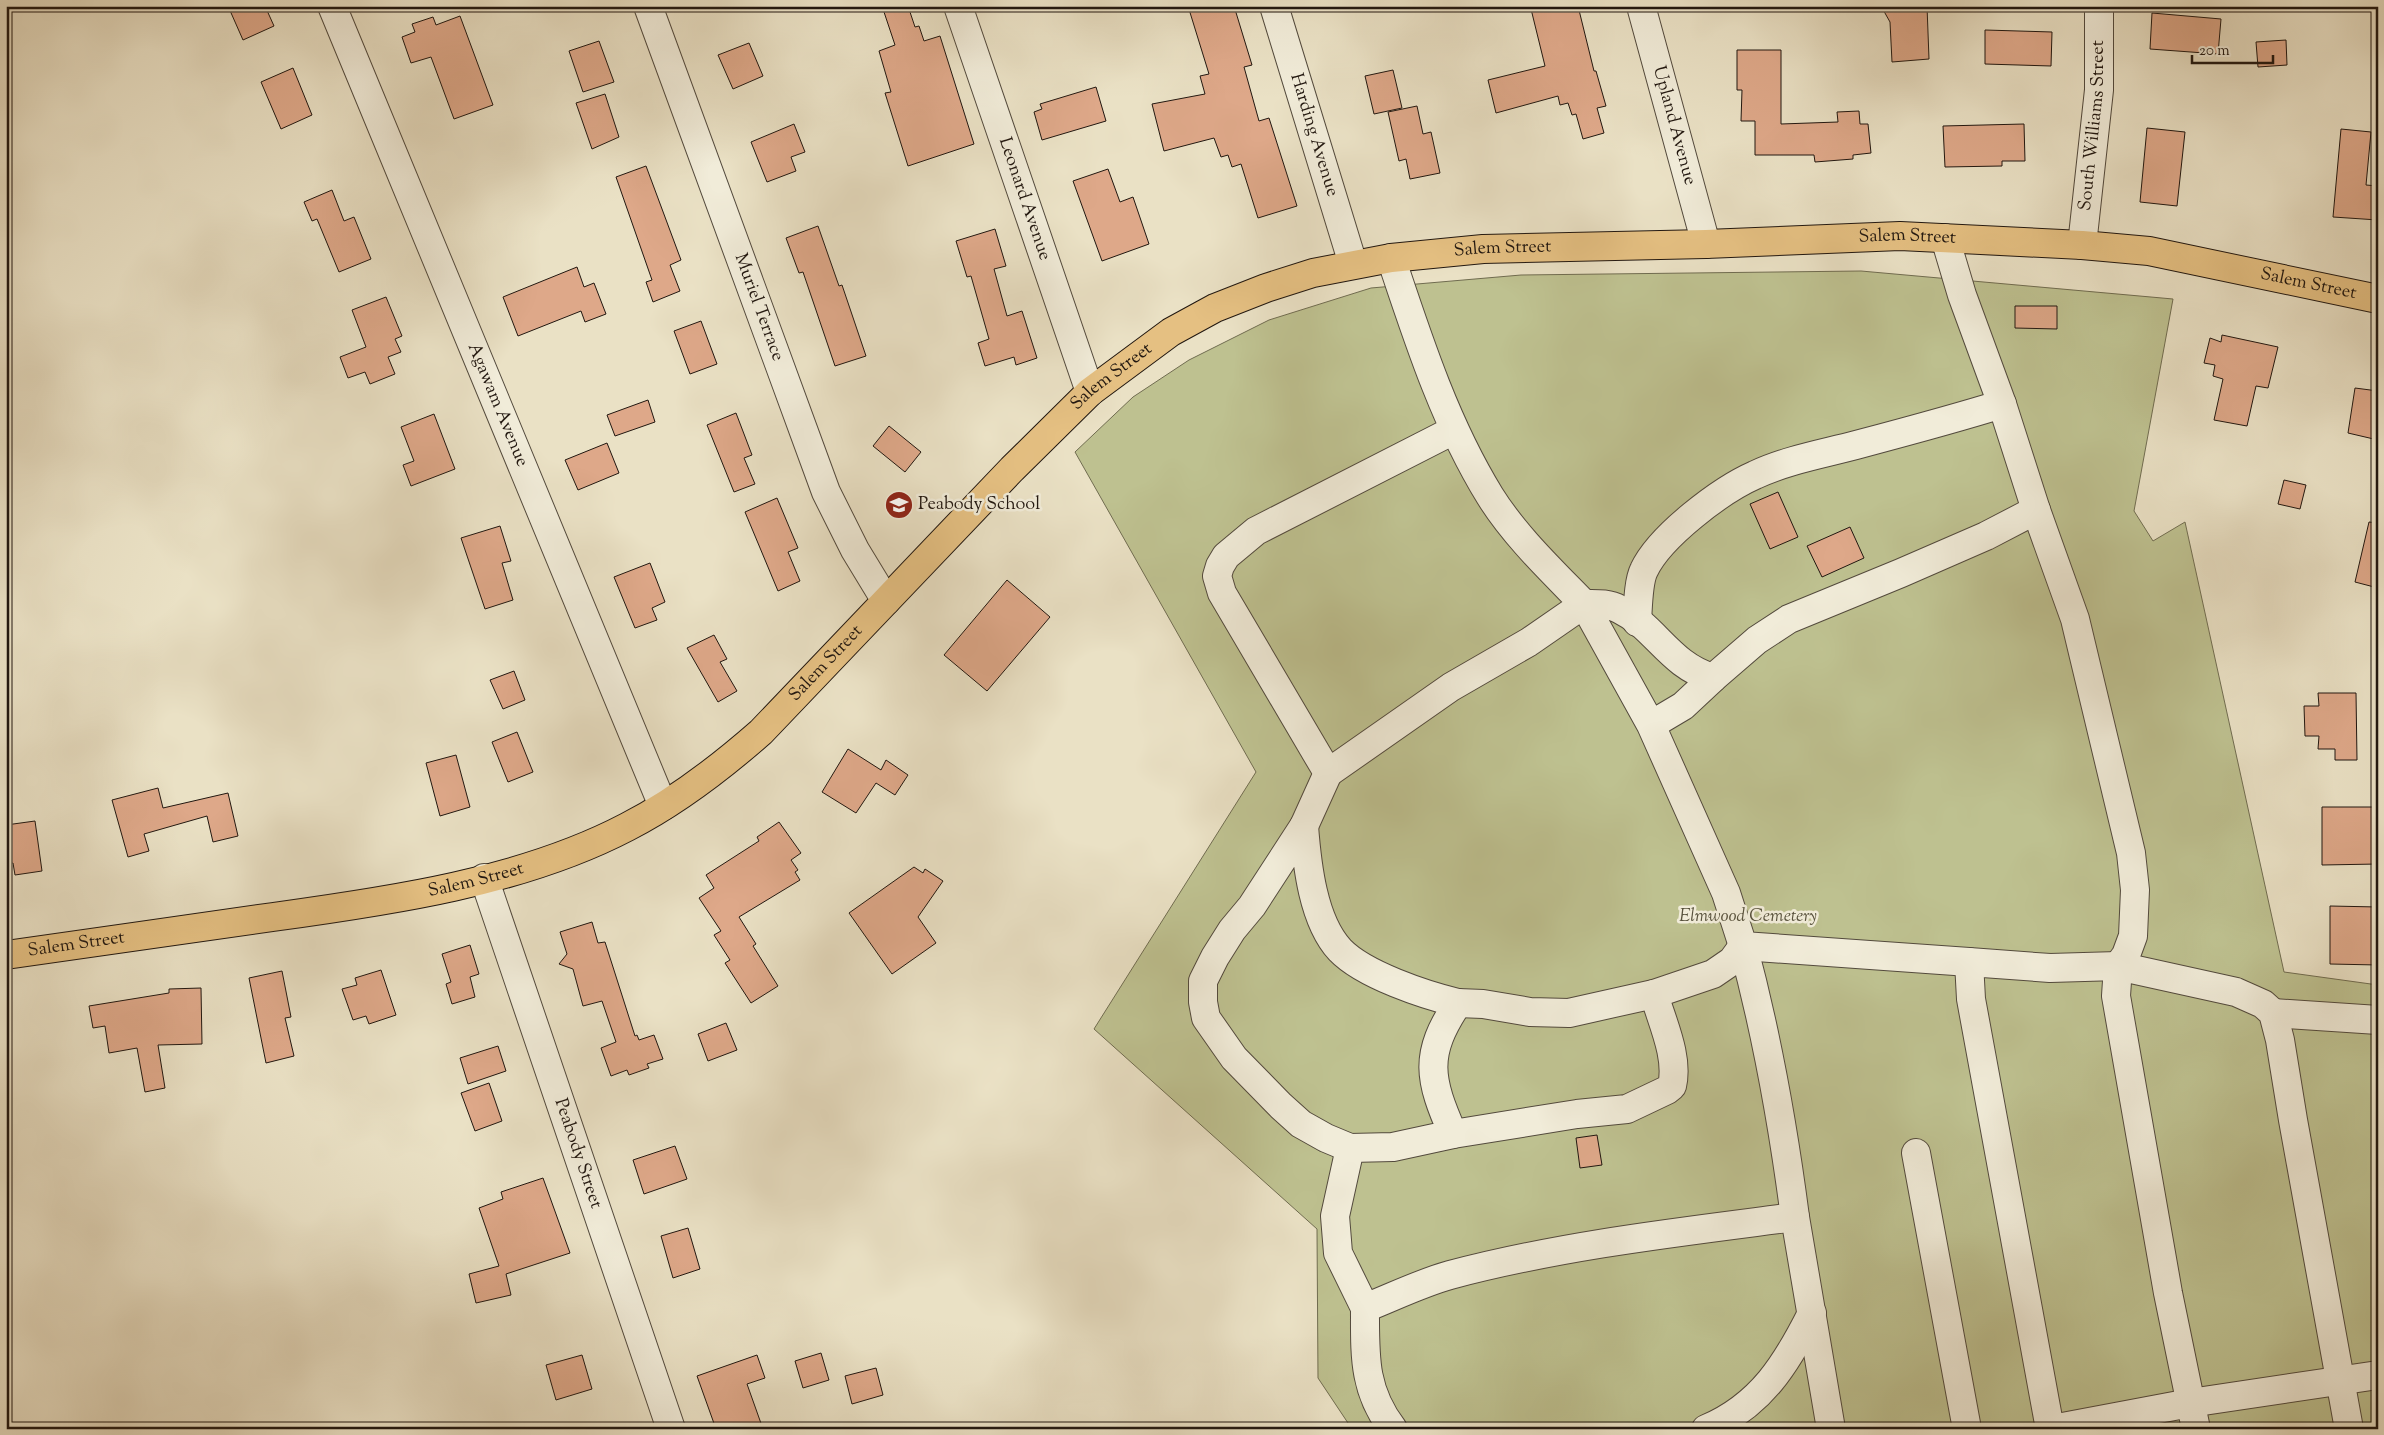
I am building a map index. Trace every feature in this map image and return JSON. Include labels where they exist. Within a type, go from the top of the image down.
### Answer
[{"type":"main road","name":"Salem Street","points":[[6,955],[368,904],[484,878],[564,854],[626,828],[663,806],[722,765],[761,732],[1051,428],[1090,392],[1171,332],[1215,308],[1266,288],[1313,273],[1391,258],[1492,248],[1706,244],[1900,236],[2082,245],[2149,251],[2378,299]]},
{"type":"street","name":"Agawam Avenue","points":[[332,6],[663,806]]},
{"type":"street","name":"Muriel Terrace","points":[[648,6],[826,492],[855,550],[886,602]]},
{"type":"street","name":"Leonard Avenue","points":[[958,6],[1090,392]]},
{"type":"street","name":"Harding Avenue","points":[[1274,6],[1353,264]]},
{"type":"street","name":"Upland Avenue","points":[[1641,6],[1706,244]]},
{"type":"street","name":"South Williams Street","points":[[2082,245],[2099,90],[2099,6]]},
{"type":"street","points":[[1945,238],[1962,295],[2002,404],[2036,510],[2075,619],[2131,852],[2135,890],[2133,936],[2126,955],[2118,966],[2116,996],[2168,1293],[2193,1416]]},
{"type":"street","points":[[1391,258],[1409,313],[1454,430],[1490,496],[1501,512],[1518,534],[1584,604],[1651,725],[1726,893],[1743,946],[1772,1066],[1785,1139],[1795,1217],[1831,1429]]},
{"type":"street","points":[[1637,622],[1643,571],[1653,555],[1674,532],[1707,504],[1753,475],[1785,463],[1941,423],[2002,404]]},
{"type":"street","points":[[1328,773],[1222,593],[1217,576],[1220,566],[1233,549],[1256,531],[1454,430]]},
{"type":"street","points":[[1651,725],[1682,706],[1757,640],[1789,619],[1901,574],[1986,536],[2036,510]]},
{"type":"street","points":[[1654,994],[1673,1058],[1674,1077],[1672,1086],[1667,1090],[1627,1110],[1577,1114],[1453,1134],[1393,1146],[1350,1148],[1326,1138],[1302,1124],[1281,1106],[1234,1058],[1206,1018],[1202,1002],[1203,981],[1214,957],[1232,930],[1252,906],[1304,826],[1328,773],[1451,687],[1529,642],[1584,604],[1603,604],[1619,609],[1637,622],[1685,666],[1713,678]]},
{"type":"street","points":[[1304,826],[1313,891],[1324,924],[1341,951],[1406,987],[1458,1003],[1483,1004],[1530,1012],[1569,1013],[1654,994],[1713,974],[1732,962],[1743,946]]},
{"type":"street","name":"Peabody Street","points":[[484,878],[671,1429]]},
{"type":"street","points":[[1743,946],[2050,968],[2118,966],[2236,992],[2263,1004],[2273,1013],[2280,1040],[2349,1429]]},
{"type":"street","points":[[1969,962],[1972,999],[2051,1429],[2193,1416],[2340,1381],[2378,1375]]},
{"type":"street","points":[[1453,1134],[1438,1100],[1432,1068],[1434,1048],[1443,1026],[1458,1003]]},
{"type":"street","points":[[2273,1013],[2378,1020]]},
{"type":"street","points":[[1350,1148],[1336,1216],[1338,1253],[1365,1308],[1367,1373],[1380,1411],[1393,1429]]},
{"type":"street","points":[[1916,1153],[1967,1429]]},
{"type":"street","points":[[1365,1308],[1449,1276],[1486,1268],[1607,1243],[1795,1217]]},
{"type":"street","points":[[1706,1429],[1750,1402],[1771,1381],[1791,1354],[1812,1313]]},
{"type":"green space","name":"Elmwood Cemetery","points":[[1861,271],[2173,299],[2134,511],[2153,541],[2185,522],[2284,972],[2378,985],[2378,1429],[1352,1429],[1318,1378],[1317,1229],[1094,1029],[1256,772],[1075,452],[1133,397],[1189,360],[1269,320],[1371,288],[1521,275]]},
{"type":"building","points":[[228,6],[265,6],[274,26],[243,40]]},
{"type":"building","points":[[882,6],[908,6],[915,27],[919,26],[924,41],[940,36],[974,144],[908,166],[885,93],[891,92],[879,51],[895,45]]},
{"type":"building","points":[[1188,6],[1234,6],[1252,65],[1244,67],[1259,121],[1269,118],[1297,206],[1258,218],[1241,164],[1232,167],[1228,155],[1221,157],[1214,138],[1164,151],[1152,104],[1205,94],[1200,76],[1209,74]]},
{"type":"building","points":[[1543,6],[1578,6],[1594,71],[1596,71],[1606,106],[1597,108],[1604,133],[1583,139],[1576,114],[1572,115],[1568,103],[1560,105],[1558,96],[1496,113],[1488,80],[1545,66],[1531,9]]},
{"type":"building","points":[[1881,6],[1927,6],[1929,59],[1892,62],[1890,22]]},
{"type":"building","points":[[2152,13],[2221,19],[2218,54],[2150,49]]},
{"type":"building","points":[[460,16],[493,105],[454,119],[431,57],[411,63],[402,37],[415,32],[412,24],[433,17],[436,25]]},
{"type":"building","points":[[1985,30],[2052,32],[2051,66],[1985,64]]},
{"type":"building","points":[[2286,40],[2287,65],[2258,67],[2256,42]]},
{"type":"building","points":[[599,41],[614,82],[583,92],[569,51]]},
{"type":"building","points":[[749,43],[763,76],[733,89],[718,55]]},
{"type":"building","points":[[1737,50],[1781,50],[1781,124],[1838,122],[1837,112],[1859,111],[1860,124],[1868,124],[1871,153],[1853,155],[1853,159],[1815,162],[1814,155],[1755,155],[1755,121],[1741,121],[1742,90],[1737,90]]},
{"type":"building","points":[[293,68],[312,115],[281,129],[261,82]]},
{"type":"building","points":[[1393,70],[1402,108],[1374,114],[1365,76]]},
{"type":"building","points":[[1096,87],[1106,121],[1042,140],[1034,112],[1042,109],[1040,104]]},
{"type":"building","points":[[605,94],[619,137],[592,149],[576,103]]},
{"type":"building","points":[[1417,106],[1423,134],[1431,132],[1440,173],[1410,179],[1406,159],[1399,161],[1388,112]]},
{"type":"building","points":[[794,124],[805,152],[791,157],[796,171],[767,182],[751,142]]},
{"type":"building","points":[[2024,124],[2025,161],[2002,161],[2002,166],[1945,167],[1943,126]]},
{"type":"building","points":[[2147,128],[2185,132],[2177,206],[2140,202]]},
{"type":"building","points":[[2341,129],[2371,132],[2366,185],[2378,186],[2378,220],[2333,217]]},
{"type":"building","points":[[646,166],[681,260],[670,265],[680,291],[653,302],[646,282],[652,280],[616,177]]},
{"type":"building","points":[[1108,169],[1120,202],[1133,197],[1149,244],[1102,261],[1073,181]]},
{"type":"building","points":[[332,190],[344,221],[354,217],[371,259],[339,272],[317,219],[312,221],[304,202]]},
{"type":"building","points":[[818,226],[839,286],[842,285],[866,356],[835,366],[803,272],[799,273],[786,238]]},
{"type":"building","points":[[995,229],[1006,266],[994,269],[1007,316],[1022,311],[1037,358],[1016,365],[1014,357],[985,366],[978,343],[989,339],[971,276],[967,277],[956,241]]},
{"type":"building","points":[[577,267],[584,287],[594,283],[606,314],[585,322],[581,311],[518,336],[503,297]]},
{"type":"building","points":[[386,297],[402,336],[395,339],[401,352],[388,357],[395,374],[370,384],[365,372],[348,378],[340,357],[366,347],[352,310]]},
{"type":"building","points":[[2015,306],[2057,306],[2057,329],[2015,328]]},
{"type":"building","points":[[701,321],[717,364],[690,374],[674,331]]},
{"type":"building","points":[[2222,335],[2278,347],[2268,388],[2256,386],[2247,426],[2214,420],[2223,379],[2213,376],[2215,365],[2204,363],[2210,338],[2221,342]]},
{"type":"building","points":[[2355,388],[2378,391],[2378,440],[2348,433]]},
{"type":"building","points":[[648,400],[655,422],[615,436],[607,415]]},
{"type":"building","points":[[736,413],[752,455],[744,458],[755,484],[734,492],[707,425]]},
{"type":"building","points":[[434,414],[455,469],[411,486],[403,465],[414,461],[401,427]]},
{"type":"building","points":[[889,426],[921,452],[905,472],[873,446]]},
{"type":"building","points":[[607,443],[619,473],[578,490],[565,460]]},
{"type":"building","points":[[2284,480],[2306,485],[2300,509],[2278,504]]},
{"type":"building","points":[[1778,492],[1798,537],[1770,549],[1750,504]]},
{"type":"building","points":[[777,498],[798,548],[788,552],[800,581],[778,591],[745,512]]},
{"type":"building","points":[[2369,522],[2378,523],[2378,588],[2355,582]]},
{"type":"building","points":[[500,526],[511,561],[502,563],[513,600],[485,609],[461,538]]},
{"type":"building","points":[[1850,527],[1864,558],[1822,577],[1807,546]]},
{"type":"building","points":[[650,563],[665,602],[652,608],[657,620],[635,628],[614,577]]},
{"type":"building","points":[[1007,580],[1050,617],[987,691],[944,655]]},
{"type":"building","points":[[714,635],[727,659],[720,662],[737,691],[718,702],[687,648]]},
{"type":"building","points":[[514,671],[525,700],[503,709],[490,680]]},
{"type":"building","points":[[2318,693],[2356,693],[2357,760],[2335,760],[2335,749],[2318,749],[2319,736],[2305,736],[2304,706],[2319,706]]},
{"type":"building","points":[[517,732],[533,772],[508,782],[492,742]]},
{"type":"building","points":[[848,749],[881,770],[886,760],[908,775],[895,795],[876,783],[856,813],[822,792]]},
{"type":"building","points":[[456,755],[470,807],[440,816],[426,763]]},
{"type":"building","points":[[158,788],[163,808],[228,793],[238,836],[213,842],[207,816],[144,834],[149,851],[128,857],[112,800]]},
{"type":"building","points":[[2322,807],[2378,807],[2378,864],[2322,865]]},
{"type":"building","points":[[35,821],[42,871],[15,875],[13,863],[6,864],[6,825]]},
{"type":"building","points":[[779,822],[801,853],[791,860],[798,870],[795,872],[800,880],[739,917],[756,944],[753,946],[778,986],[751,1003],[725,963],[730,960],[714,935],[721,931],[699,898],[714,888],[706,875],[759,841],[757,837]]},
{"type":"building","points":[[914,867],[923,873],[925,869],[943,881],[918,917],[936,943],[892,974],[849,913]]},
{"type":"building","points":[[2330,906],[2378,907],[2378,965],[2330,964]]},
{"type":"building","points":[[592,922],[598,943],[605,942],[635,1036],[637,1035],[639,1040],[654,1035],[663,1059],[647,1064],[649,1068],[629,1075],[627,1070],[611,1076],[601,1048],[616,1042],[602,1001],[583,1006],[573,969],[559,964],[567,954],[560,932]]},
{"type":"building","points":[[470,945],[479,974],[470,977],[475,997],[452,1004],[446,984],[451,982],[442,954]]},
{"type":"building","points":[[381,970],[396,1015],[369,1024],[366,1016],[353,1020],[342,989],[357,985],[355,978]]},
{"type":"building","points":[[282,971],[291,1017],[285,1018],[294,1056],[266,1063],[249,978]]},
{"type":"building","points":[[201,988],[202,1044],[158,1045],[165,1088],[145,1092],[137,1048],[109,1053],[105,1026],[93,1028],[89,1006],[169,993],[169,989]]},
{"type":"building","points":[[726,1023],[737,1050],[708,1061],[698,1034]]},
{"type":"building","points":[[498,1046],[506,1071],[468,1084],[460,1058]]},
{"type":"building","points":[[489,1083],[502,1121],[475,1131],[461,1093]]},
{"type":"building","points":[[1597,1135],[1602,1165],[1580,1168],[1576,1138]]},
{"type":"building","points":[[675,1146],[687,1179],[644,1194],[633,1160]]},
{"type":"building","points":[[543,1178],[570,1253],[506,1274],[511,1295],[476,1303],[469,1274],[499,1266],[479,1208],[503,1199],[501,1192]]},
{"type":"building","points":[[688,1228],[700,1269],[673,1278],[661,1236]]},
{"type":"building","points":[[821,1353],[829,1380],[803,1388],[795,1361]]},
{"type":"building","points":[[582,1355],[592,1389],[556,1400],[546,1365]]},
{"type":"building","points":[[757,1355],[765,1378],[747,1384],[763,1429],[716,1429],[697,1376]]},
{"type":"building","points":[[876,1368],[883,1395],[852,1404],[845,1376]]},
{"type":"place","name":"Peabody School","points":[[899,505]]}]
